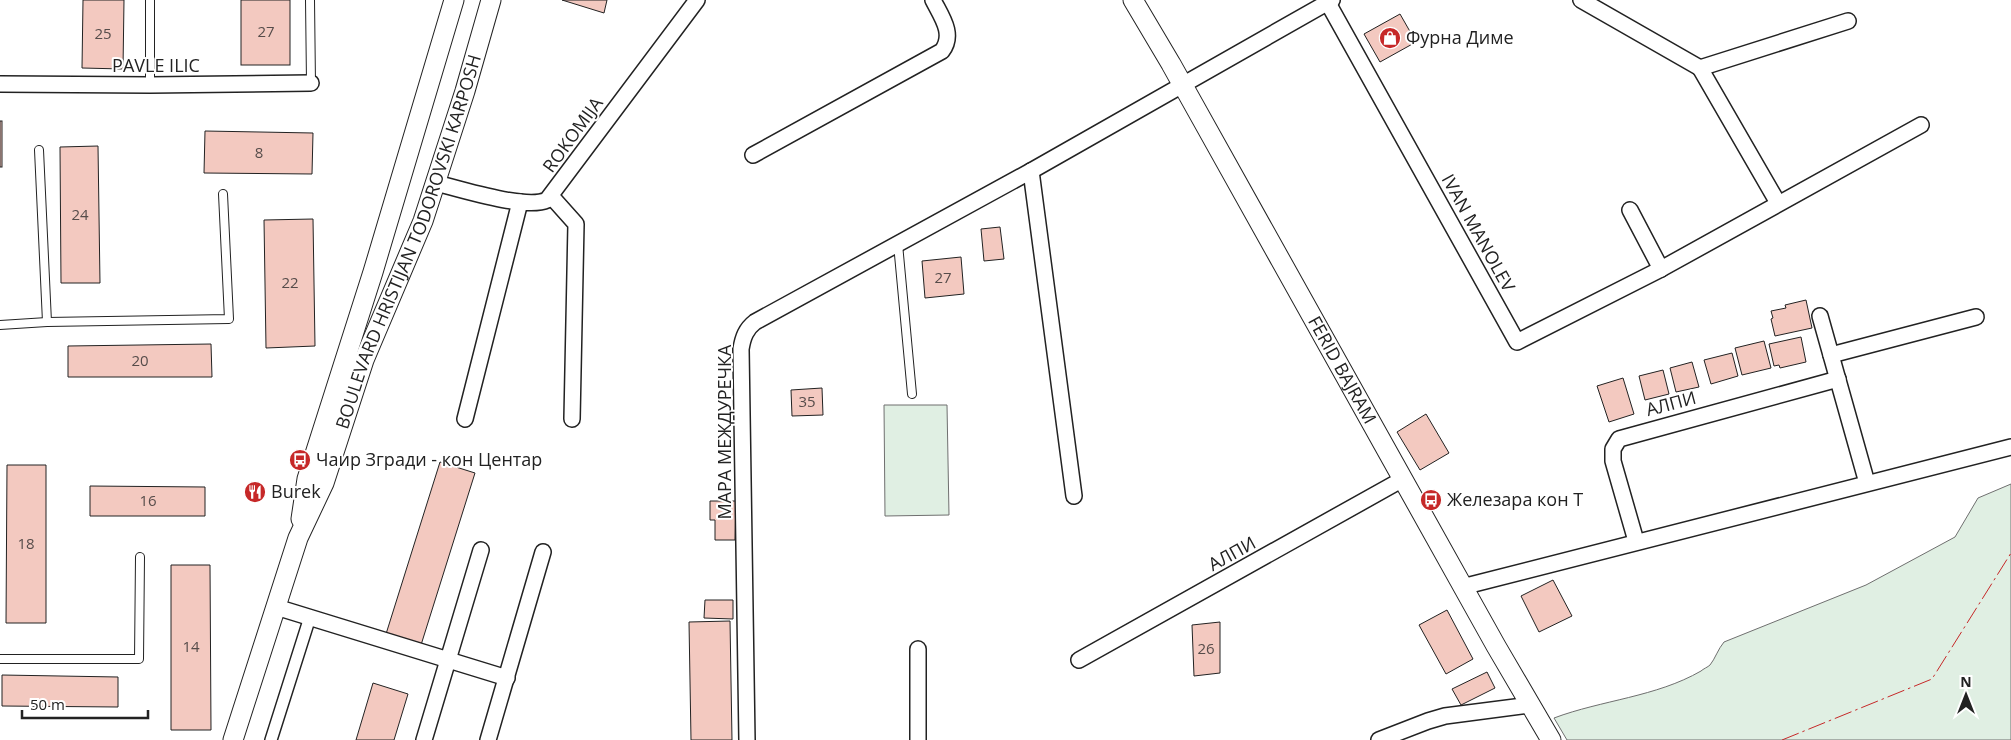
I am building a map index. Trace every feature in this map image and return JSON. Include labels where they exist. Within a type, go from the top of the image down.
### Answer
[{"type":"street","name":"BOULEVARD HRISTIJAN TODOROVSKI KARPOSH","points":[[298,538],[307,479],[382,245],[454,0]]},
{"type":"street","name":"BOULEVARD HRISTIJAN TODOROVSKI KARPOSH","points":[[234,740],[298,538],[324,483],[364,360],[423,221],[491,0]]},
{"type":"street","name":"ROKOMIJA","points":[[436,183],[520,202],[542,203],[551,196],[697,0]]},
{"type":"street","points":[[753,155],[942,51],[948,39],[947,30],[933,0]]},
{"type":"street","name":"FERID BAJRAM","points":[[1133,0],[1182,84],[1462,587],[1551,740]]},
{"type":"street","points":[[1581,0],[1700,68],[1778,203]]},
{"type":"street","name":"IVAN MANOLEV","points":[[1182,84],[1330,1],[1517,342],[1660,269],[1921,125]]},
{"type":"street","points":[[1700,68],[1848,21]]},
{"type":"street","name":"PAVLE ILIC","points":[[0,84],[311,83]]},
{"type":"street","name":"МАРА МЕЖДУРЕЧКА","points":[[747,740],[742,340],[745,334],[756,322],[1031,171],[1182,84]]},
{"type":"street","points":[[1031,171],[1074,496]]},
{"type":"street","points":[[551,196],[576,224],[572,420]]},
{"type":"street","points":[[465,420],[520,202]]},
{"type":"street","points":[[1630,210],[1660,269]]},
{"type":"street","points":[[1820,316],[1867,483]]},
{"type":"street","points":[[1831,356],[1976,317]]},
{"type":"street","name":"АЛПИ","points":[[1636,541],[1614,461],[1613,449],[1619,439],[1838,379]]},
{"type":"street","points":[[1462,587],[1636,541],[2011,447]]},
{"type":"street","name":"АЛПИ","points":[[1080,660],[1403,480]]},
{"type":"street","points":[[424,740],[481,550]]},
{"type":"street","points":[[488,740],[543,552]]},
{"type":"street","points":[[276,607],[507,678]]},
{"type":"street","points":[[271,740],[310,617]]},
{"type":"street","points":[[918,648],[918,740]]},
{"type":"street","points":[[1379,740],[1445,716],[1530,705]]},
{"type":"lane","points":[[150,0],[150,85]]},
{"type":"lane","points":[[310,0],[311,83]]},
{"type":"lane","points":[[40,150],[48,322]]},
{"type":"lane","points":[[0,325],[48,322],[229,319],[223,194]]},
{"type":"lane","points":[[898,244],[912,394]]},
{"type":"lane","points":[[0,659],[139,659],[140,557]]},
{"type":"green space","points":[[884,405],[947,405],[949,515],[885,516]]},
{"type":"green space","points":[[2011,484],[2011,740],[1567,740],[1554,718],[1647,693],[1684,680],[1710,665],[1724,642],[1866,585],[1955,537],[1978,498]]},
{"type":"building","points":[[83,0],[124,0],[123,69],[82,68]]},
{"type":"building","points":[[241,0],[290,0],[290,65],[241,65]]},
{"type":"building","points":[[562,0],[607,0],[604,13]]},
{"type":"building","name":"Фурна Диме","points":[[1400,14],[1416,42],[1380,62],[1364,34]]},
{"type":"building","points":[[0,121],[2,121],[2,167],[0,167]]},
{"type":"building","points":[[205,131],[313,133],[312,174],[204,173]]},
{"type":"building","points":[[98,146],[100,283],[61,283],[60,147]]},
{"type":"building","points":[[313,219],[315,346],[266,348],[264,220]]},
{"type":"building","points":[[1000,227],[1004,259],[984,261],[981,229]]},
{"type":"building","points":[[961,257],[964,294],[925,298],[922,261]]},
{"type":"building","points":[[1806,300],[1812,328],[1775,336],[1771,311],[1786,308],[1785,305]]},
{"type":"building","points":[[1801,337],[1806,362],[1780,368],[1779,365],[1774,366],[1769,344]]},
{"type":"building","points":[[1764,341],[1771,368],[1742,375],[1735,348]]},
{"type":"building","points":[[211,344],[212,377],[68,377],[68,346]]},
{"type":"building","points":[[1732,353],[1738,376],[1711,384],[1704,360]]},
{"type":"building","points":[[1692,362],[1699,387],[1676,392],[1670,368]]},
{"type":"building","points":[[1663,370],[1669,394],[1645,400],[1639,376]]},
{"type":"building","points":[[1623,378],[1634,414],[1609,422],[1597,386]]},
{"type":"building","points":[[822,388],[823,415],[792,416],[791,390]]},
{"type":"building","points":[[1426,414],[1449,453],[1420,470],[1397,432]]},
{"type":"building","points":[[440,462],[475,473],[421,645],[386,634]]},
{"type":"building","points":[[7,465],[46,465],[46,623],[6,623]]},
{"type":"building","points":[[90,486],[205,487],[205,516],[90,516]]},
{"type":"building","points":[[710,501],[736,501],[735,540],[715,540],[715,520],[710,520]]},
{"type":"building","points":[[171,565],[210,565],[211,730],[171,730]]},
{"type":"building","points":[[1553,580],[1572,616],[1539,632],[1521,596]]},
{"type":"building","points":[[705,600],[733,600],[733,619],[704,618]]},
{"type":"building","points":[[1447,610],[1473,659],[1446,674],[1419,625]]},
{"type":"building","points":[[730,621],[732,740],[691,740],[689,622]]},
{"type":"building","points":[[1220,622],[1220,673],[1194,676],[1192,625]]},
{"type":"building","points":[[1487,672],[1495,688],[1461,705],[1452,689]]},
{"type":"building","points":[[2,675],[118,677],[118,707],[2,706]]},
{"type":"building","points":[[373,683],[408,694],[394,740],[356,740]]},
{"type":"power","points":[[1782,740],[1932,679],[2011,553]]},
{"type":"place","name":"Фурна Диме","points":[[1390,38]]},
{"type":"place","name":"Чаир Згради - кон Центар","points":[[300,460]]},
{"type":"place","name":"Burek","points":[[255,492]]},
{"type":"place","name":"Железара кон Т","points":[[1431,500]]}]
